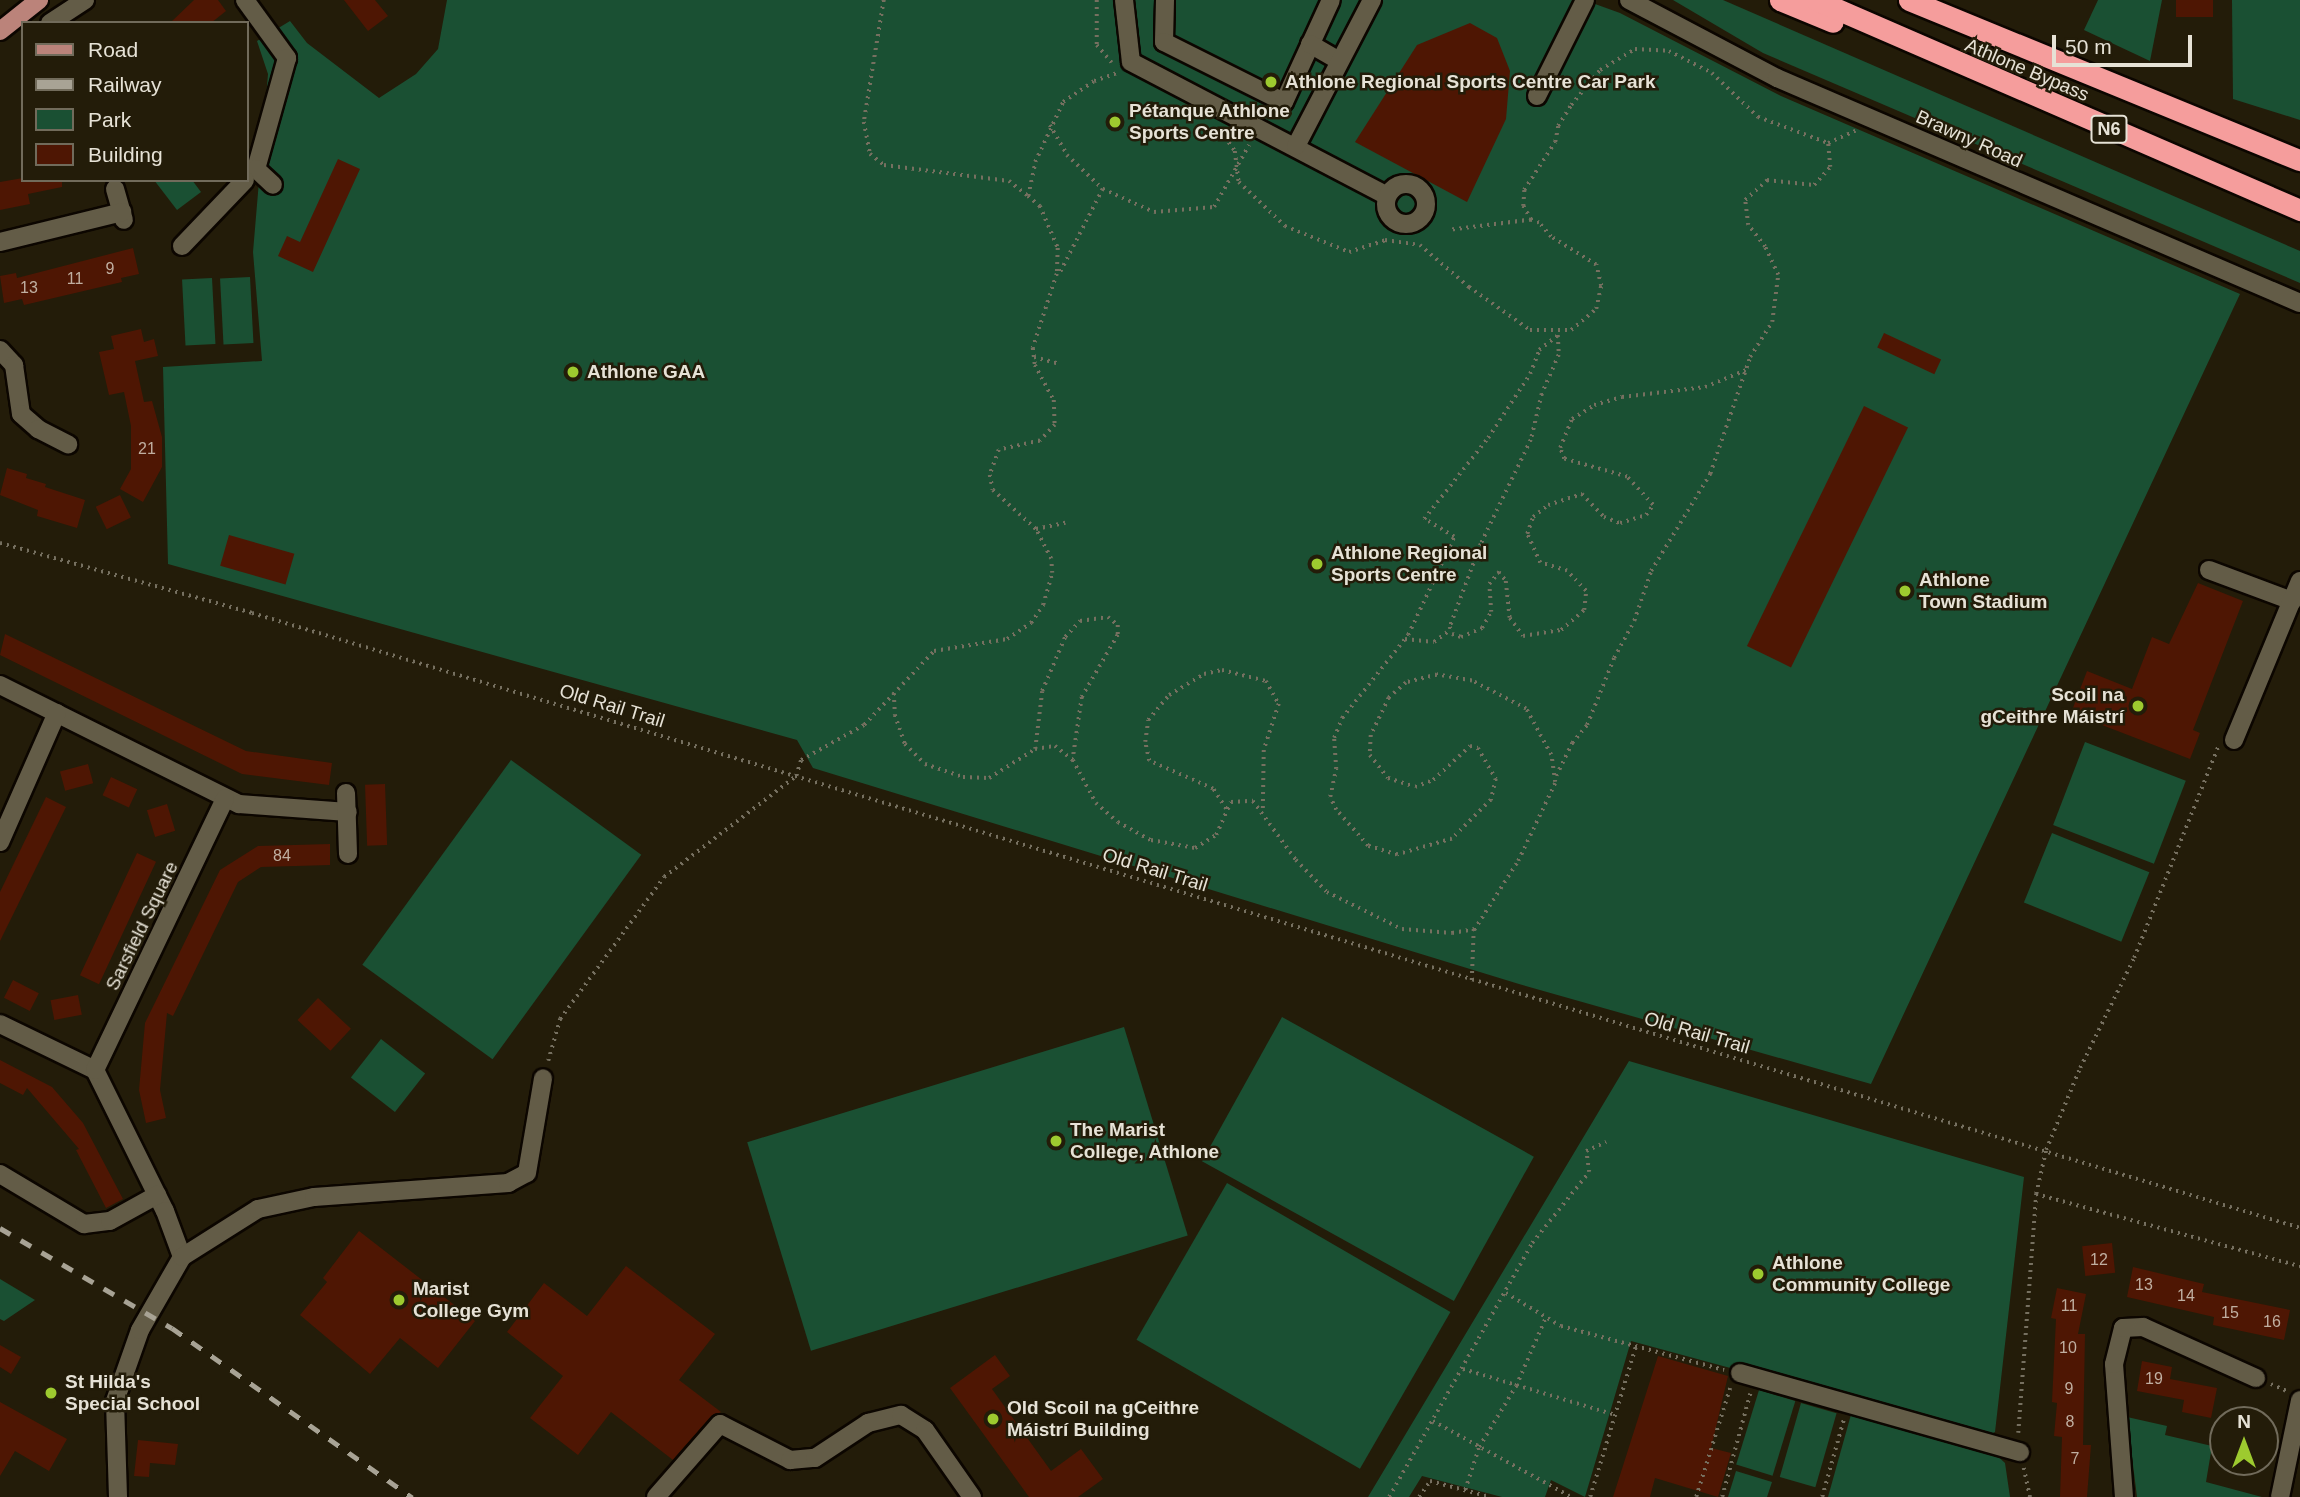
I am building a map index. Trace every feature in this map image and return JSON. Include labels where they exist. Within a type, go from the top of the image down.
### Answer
[{"type":"highway","name":"N6","points":[[1780,0],[1824,20],[1919,49]]},
{"type":"highway","name":"Athlone Bypass","points":[[1816,0],[1919,49],[2300,210]]},
{"type":"highway","name":"Athlone Bypass","points":[[1918,3],[2300,160]]},
{"type":"main road","points":[[0,31],[39,0]]},
{"type":"street","points":[[53,21],[85,0]]},
{"type":"street","points":[[244,0],[287,58],[249,176],[273,185]]},
{"type":"street","points":[[1124,0],[1131,62],[1387,196]]},
{"type":"street","points":[[1165,0],[1164,42],[1228,77],[1284,102],[1331,0]]},
{"type":"street","points":[[1296,146],[1372,0]]},
{"type":"street","points":[[1537,96],[1585,0]]},
{"type":"street","name":"Brawny Road","points":[[1629,0],[1751,66],[2300,303]]},
{"type":"street","points":[[1310,44],[1340,61]]},
{"type":"street","points":[[1218,106],[1228,77]]},
{"type":"street","points":[[182,246],[243,182]]},
{"type":"street","points":[[0,242],[123,216],[115,189]]},
{"type":"street","points":[[0,350],[13,365],[21,414],[38,429],[68,444]]},
{"type":"street","points":[[2208,570],[2292,600]]},
{"type":"street","points":[[2234,740],[2300,581]]},
{"type":"street","points":[[0,685],[225,799],[264,808],[348,812]]},
{"type":"street","points":[[0,842],[57,713]]},
{"type":"street","points":[[346,793],[348,854]]},
{"type":"street","name":"Sarsfield Square","points":[[95,1070],[225,799]]},
{"type":"street","points":[[0,1024],[95,1070],[157,1195],[182,1257]]},
{"type":"street","points":[[118,1497],[115,1401],[140,1330],[182,1257],[258,1209],[314,1197],[509,1183],[527,1173],[543,1078]]},
{"type":"street","points":[[0,1174],[85,1223],[110,1221],[157,1195]]},
{"type":"street","points":[[2124,1497],[2114,1364],[2123,1328],[2143,1327],[2256,1378]]},
{"type":"street","points":[[1743,1374],[2020,1452]]},
{"type":"street","points":[[2280,1497],[2300,1398]]},
{"type":"street","points":[[656,1497],[720,1424],[790,1460],[815,1458],[868,1423],[901,1415],[925,1430],[971,1497]]},
{"type":"path","points":[[884,0],[877,61],[865,97],[864,135],[870,154],[884,165],[898,169],[1009,181],[1040,206],[1054,234],[1059,263],[1055,283]]},
{"type":"path","points":[[1531,220],[1523,206],[1524,190],[1555,142],[1558,126],[1571,105],[1600,70],[1635,49],[1663,49],[1691,62],[1712,73],[1746,111],[1828,143],[1875,121]]},
{"type":"path","points":[[1028,196],[1050,125],[1068,98],[1094,81],[1121,71]]},
{"type":"path","points":[[1050,125],[1067,155],[1103,189],[1154,212],[1214,206],[1258,127]]},
{"type":"path","points":[[1472,982],[1474,930],[1518,861],[1555,782],[1557,767],[1587,725],[1614,658],[1634,621],[1651,571],[1710,474],[1746,370],[1772,322],[1778,275],[1769,253],[1748,225],[1745,200],[1767,180],[1814,185],[1829,167],[1828,143]]},
{"type":"path","points":[[543,1078],[560,1019],[664,877],[796,776],[800,760],[864,725],[921,661],[943,646],[1007,639],[1031,623],[1043,605],[1052,573],[1051,559],[1036,528],[993,489],[990,475],[999,450],[1040,441],[1055,425],[1054,400],[1034,357],[1034,337],[1055,283],[1103,189]]},
{"type":"path","points":[[1405,639],[1434,642],[1451,629],[1480,544],[1531,440],[1542,394],[1559,355],[1558,335],[1539,350],[1530,374],[1488,438],[1424,519],[1454,537],[1405,639],[1357,693],[1334,738],[1336,769],[1331,797],[1357,838],[1378,852],[1396,855],[1433,846],[1464,830],[1491,800],[1496,779],[1478,748],[1471,746],[1433,780],[1415,787],[1388,778],[1370,755],[1371,735],[1389,698],[1406,683],[1437,675],[1472,681],[1526,709],[1551,755],[1555,782]]},
{"type":"path","points":[[1034,357],[1046,356],[1060,364]]},
{"type":"path","points":[[1451,629],[1461,637],[1482,628],[1491,612],[1489,584],[1499,572],[1506,581],[1510,618],[1523,636],[1558,631],[1579,617],[1587,601],[1585,585],[1567,571],[1545,568],[1528,542],[1533,517],[1548,505],[1582,494],[1604,517],[1620,523],[1651,511],[1646,493],[1627,477],[1564,459],[1560,448],[1572,419],[1606,401],[1705,387],[1746,370]]},
{"type":"path","points":[[1036,528],[1065,523]]},
{"type":"path","name":"Old Rail Trail","points":[[0,543],[252,613],[1472,982],[2046,1150],[2300,1228]]},
{"type":"path","points":[[1035,749],[1042,691],[1065,637],[1080,621],[1108,617],[1118,625],[1118,635],[1082,697],[1073,760]]},
{"type":"path","points":[[1226,809],[1213,789],[1149,761],[1145,742],[1148,720],[1169,695],[1204,674],[1222,670],[1266,681],[1279,704],[1264,750],[1264,814]]},
{"type":"path","points":[[894,693],[895,715],[905,744],[925,764],[945,773],[989,778],[1035,749],[1055,746],[1073,760],[1096,803],[1118,822],[1151,841],[1195,848],[1209,842],[1220,828],[1231,802],[1247,799],[1264,814],[1314,880],[1335,896],[1402,929],[1474,930]]},
{"type":"path","points":[[2030,1497],[2017,1438],[2036,1194],[2046,1150],[2080,1068],[2134,958],[2216,748],[2234,740]]},
{"type":"path","points":[[1389,1497],[1545,1223],[1589,1172],[1586,1151],[1606,1142]]},
{"type":"path","points":[[2036,1194],[2300,1266]]},
{"type":"path","points":[[1506,1293],[1562,1326],[1743,1374]]},
{"type":"path","points":[[1465,1490],[1479,1447],[1516,1386],[1546,1317]]},
{"type":"path","points":[[1590,1497],[1636,1346]]},
{"type":"path","points":[[1463,1369],[1615,1415]]},
{"type":"path","points":[[1696,1497],[1743,1374]]},
{"type":"path","points":[[1722,1497],[1743,1374]]},
{"type":"path","points":[[2256,1378],[2300,1398]]},
{"type":"path","points":[[1822,1497],[1849,1403]]},
{"type":"path","points":[[1433,1421],[1572,1497]]},
{"type":"path","points":[[1419,1497],[1430,1481],[1490,1497]]},
{"type":"green space","points":[[447,0],[1584,0],[1620,13],[1781,96],[2240,294],[1871,1084],[1519,984],[813,768],[797,740],[168,564],[163,367],[262,361],[253,252],[268,74],[257,41],[290,21],[307,43],[379,98],[416,74],[438,49]]},
{"type":"green space","points":[[1673,0],[1723,0],[2300,251],[2300,283],[1763,53]]},
{"type":"green space","points":[[2098,0],[2162,0],[2150,61],[2084,30]]},
{"type":"green space","points":[[2232,0],[2300,0],[2300,120],[2233,99]]},
{"type":"green space","points":[[156,182],[194,182],[201,192],[177,210]]},
{"type":"green space","points":[[250,277],[253,343],[223,344],[220,279]]},
{"type":"green space","points":[[212,278],[215,344],[185,345],[182,280]]},
{"type":"green space","points":[[2085,742],[2186,781],[2154,864],[2053,825]]},
{"type":"green space","points":[[511,760],[641,855],[493,1059],[362,965]]},
{"type":"green space","points":[[2052,833],[2149,872],[2121,942],[2024,903]]},
{"type":"green space","points":[[1282,1017],[1534,1157],[1454,1301],[1202,1161]]},
{"type":"green space","points":[[1124,1027],[1188,1235],[811,1351],[747,1142]]},
{"type":"green space","points":[[381,1039],[425,1073],[395,1112],[351,1078]]},
{"type":"green space","name":"Athlone Community College","points":[[1629,1061],[2024,1177],[1995,1432],[1985,1437],[1631,1341],[1585,1497],[1551,1480],[1545,1497],[1502,1497],[1422,1476],[1409,1497],[1368,1497]]},
{"type":"green space","points":[[1227,1183],[1450,1312],[1360,1469],[1136,1340]]},
{"type":"green space","points":[[0,1279],[35,1300],[4,1321],[0,1319]]},
{"type":"green space","points":[[1759,1390],[1795,1401],[1773,1476],[1736,1465]]},
{"type":"green space","points":[[1801,1403],[1837,1413],[1815,1487],[1780,1477]]},
{"type":"green space","points":[[1852,1411],[1992,1451],[2005,1463],[2010,1497],[1828,1497]]},
{"type":"green space","points":[[2127,1417],[2167,1426],[2165,1435],[2209,1445],[2206,1482],[2262,1497],[2137,1497]]},
{"type":"green space","points":[[1736,1471],[1772,1482],[1767,1497],[1728,1497]]},
{"type":"building","points":[[194,0],[218,0],[226,11],[214,21],[172,21]]},
{"type":"building","points":[[344,0],[375,0],[388,16],[368,31]]},
{"type":"building","points":[[2176,0],[2213,0],[2213,17],[2176,17]]},
{"type":"building","points":[[1470,23],[1497,38],[1510,71],[1506,119],[1467,202],[1355,142],[1417,45]]},
{"type":"building","points":[[338,159],[360,169],[313,272],[278,256],[287,236],[300,242]]},
{"type":"building","points":[[21,178],[21,182],[62,182],[62,187],[28,194],[30,204],[0,210],[0,182]]},
{"type":"building","points":[[133,248],[139,274],[121,278],[122,282],[24,305],[22,299],[4,303],[0,276],[16,273],[17,278]]},
{"type":"building","points":[[141,329],[144,342],[154,339],[158,356],[135,361],[144,402],[152,401],[162,437],[162,467],[143,502],[120,489],[131,469],[131,426],[124,392],[109,395],[99,352],[114,349],[111,336]]},
{"type":"building","points":[[1884,333],[1941,360],[1934,374],[1877,348]]},
{"type":"building","points":[[1864,406],[1908,427],[1791,667],[1747,646]]},
{"type":"building","points":[[7,468],[27,474],[26,478],[46,484],[45,487],[85,500],[77,528],[37,516],[38,510],[0,495]]},
{"type":"building","points":[[120,495],[131,517],[107,529],[96,507]]},
{"type":"building","points":[[229,535],[294,554],[286,585],[220,566]]},
{"type":"building","points":[[2198,583],[2243,601],[2193,730],[2200,733],[2190,759],[2071,713],[2087,671],[2132,689],[2152,637],[2169,644]]},
{"type":"building","points":[[5,634],[246,751],[332,763],[329,785],[242,774],[0,655]]},
{"type":"building","points":[[88,764],[93,783],[65,791],[60,772]]},
{"type":"building","points":[[111,777],[137,789],[129,807],[103,795]]},
{"type":"building","points":[[385,784],[387,845],[367,846],[365,785]]},
{"type":"building","points":[[46,797],[66,807],[0,941],[0,892]]},
{"type":"building","points":[[167,804],[175,831],[155,837],[147,810]]},
{"type":"building","points":[[330,844],[330,865],[261,867],[238,882],[173,1016],[167,1013],[160,1090],[166,1118],[146,1123],[139,1090],[145,1023],[220,870],[258,846]]},
{"type":"building","points":[[137,853],[156,862],[99,984],[80,975]]},
{"type":"building","points":[[13,980],[39,993],[30,1011],[4,998]]},
{"type":"building","points":[[78,995],[82,1015],[54,1020],[51,1000]]},
{"type":"building","points":[[318,998],[351,1029],[330,1051],[298,1020]]},
{"type":"building","points":[[0,1060],[52,1087],[83,1123],[123,1199],[106,1208],[76,1150],[79,1149],[27,1088],[23,1095],[0,1083]]},
{"type":"building","name":"Marist College Gym","points":[[359,1231],[475,1321],[438,1368],[400,1338],[370,1374],[300,1315],[327,1282],[323,1278]]},
{"type":"building","points":[[2112,1243],[2115,1273],[2085,1276],[2082,1246]]},
{"type":"building","points":[[626,1266],[715,1334],[679,1380],[721,1412],[711,1417],[673,1460],[611,1412],[578,1455],[530,1418],[563,1376],[507,1332],[544,1283],[587,1316]]},
{"type":"building","points":[[2133,1267],[2204,1284],[2202,1292],[2290,1310],[2284,1340],[2213,1325],[2214,1317],[2127,1297]]},
{"type":"building","points":[[2057,1288],[2086,1294],[2078,1334],[2085,1334],[2083,1445],[2091,1445],[2087,1497],[2060,1497],[2062,1437],[2054,1436],[2057,1403],[2052,1402],[2056,1319],[2051,1318]]},
{"type":"building","points":[[0,1345],[21,1357],[11,1374],[0,1367]]},
{"type":"building","name":"Old Scoil na gCeithre Máistrí Building","points":[[995,1355],[1010,1376],[992,1389],[1051,1471],[1081,1449],[1103,1479],[1078,1497],[1029,1497],[950,1388]]},
{"type":"building","points":[[1658,1356],[1728,1376],[1711,1448],[1731,1453],[1718,1497],[1655,1478],[1650,1497],[1613,1497]]},
{"type":"building","points":[[2142,1361],[2172,1367],[2170,1379],[2217,1388],[2213,1406],[2209,1406],[2209,1418],[2182,1412],[2184,1400],[2137,1391]]},
{"type":"building","points":[[0,1402],[67,1439],[49,1471],[15,1451],[0,1476]]},
{"type":"building","points":[[138,1440],[178,1444],[175,1465],[150,1463],[149,1477],[134,1476]]},
{"type":"railway","points":[[0,1228],[172,1328],[412,1497]]},
{"type":"place","name":"Athlone Regional Sports Centre Car Park","points":[[1271,82]]},
{"type":"place","name":"Pétanque Athlone Sports Centre","points":[[1115,122]]},
{"type":"place","name":"Athlone GAA","points":[[573,372]]},
{"type":"place","name":"Athlone Regional Sports Centre","points":[[1317,564]]},
{"type":"place","name":"Athlone Town Stadium","points":[[1905,591]]},
{"type":"place","name":"Scoil na gCeithre Máistrí","points":[[2138,706]]},
{"type":"place","name":"The Marist College, Athlone","points":[[1056,1141]]},
{"type":"place","name":"Athlone Community College","points":[[1758,1274]]},
{"type":"place","name":"Marist College Gym","points":[[399,1300]]},
{"type":"place","name":"St Hilda's Special School","points":[[51,1393]]},
{"type":"place","name":"Old Scoil na gCeithre Máistrí Building","points":[[993,1419]]}]
